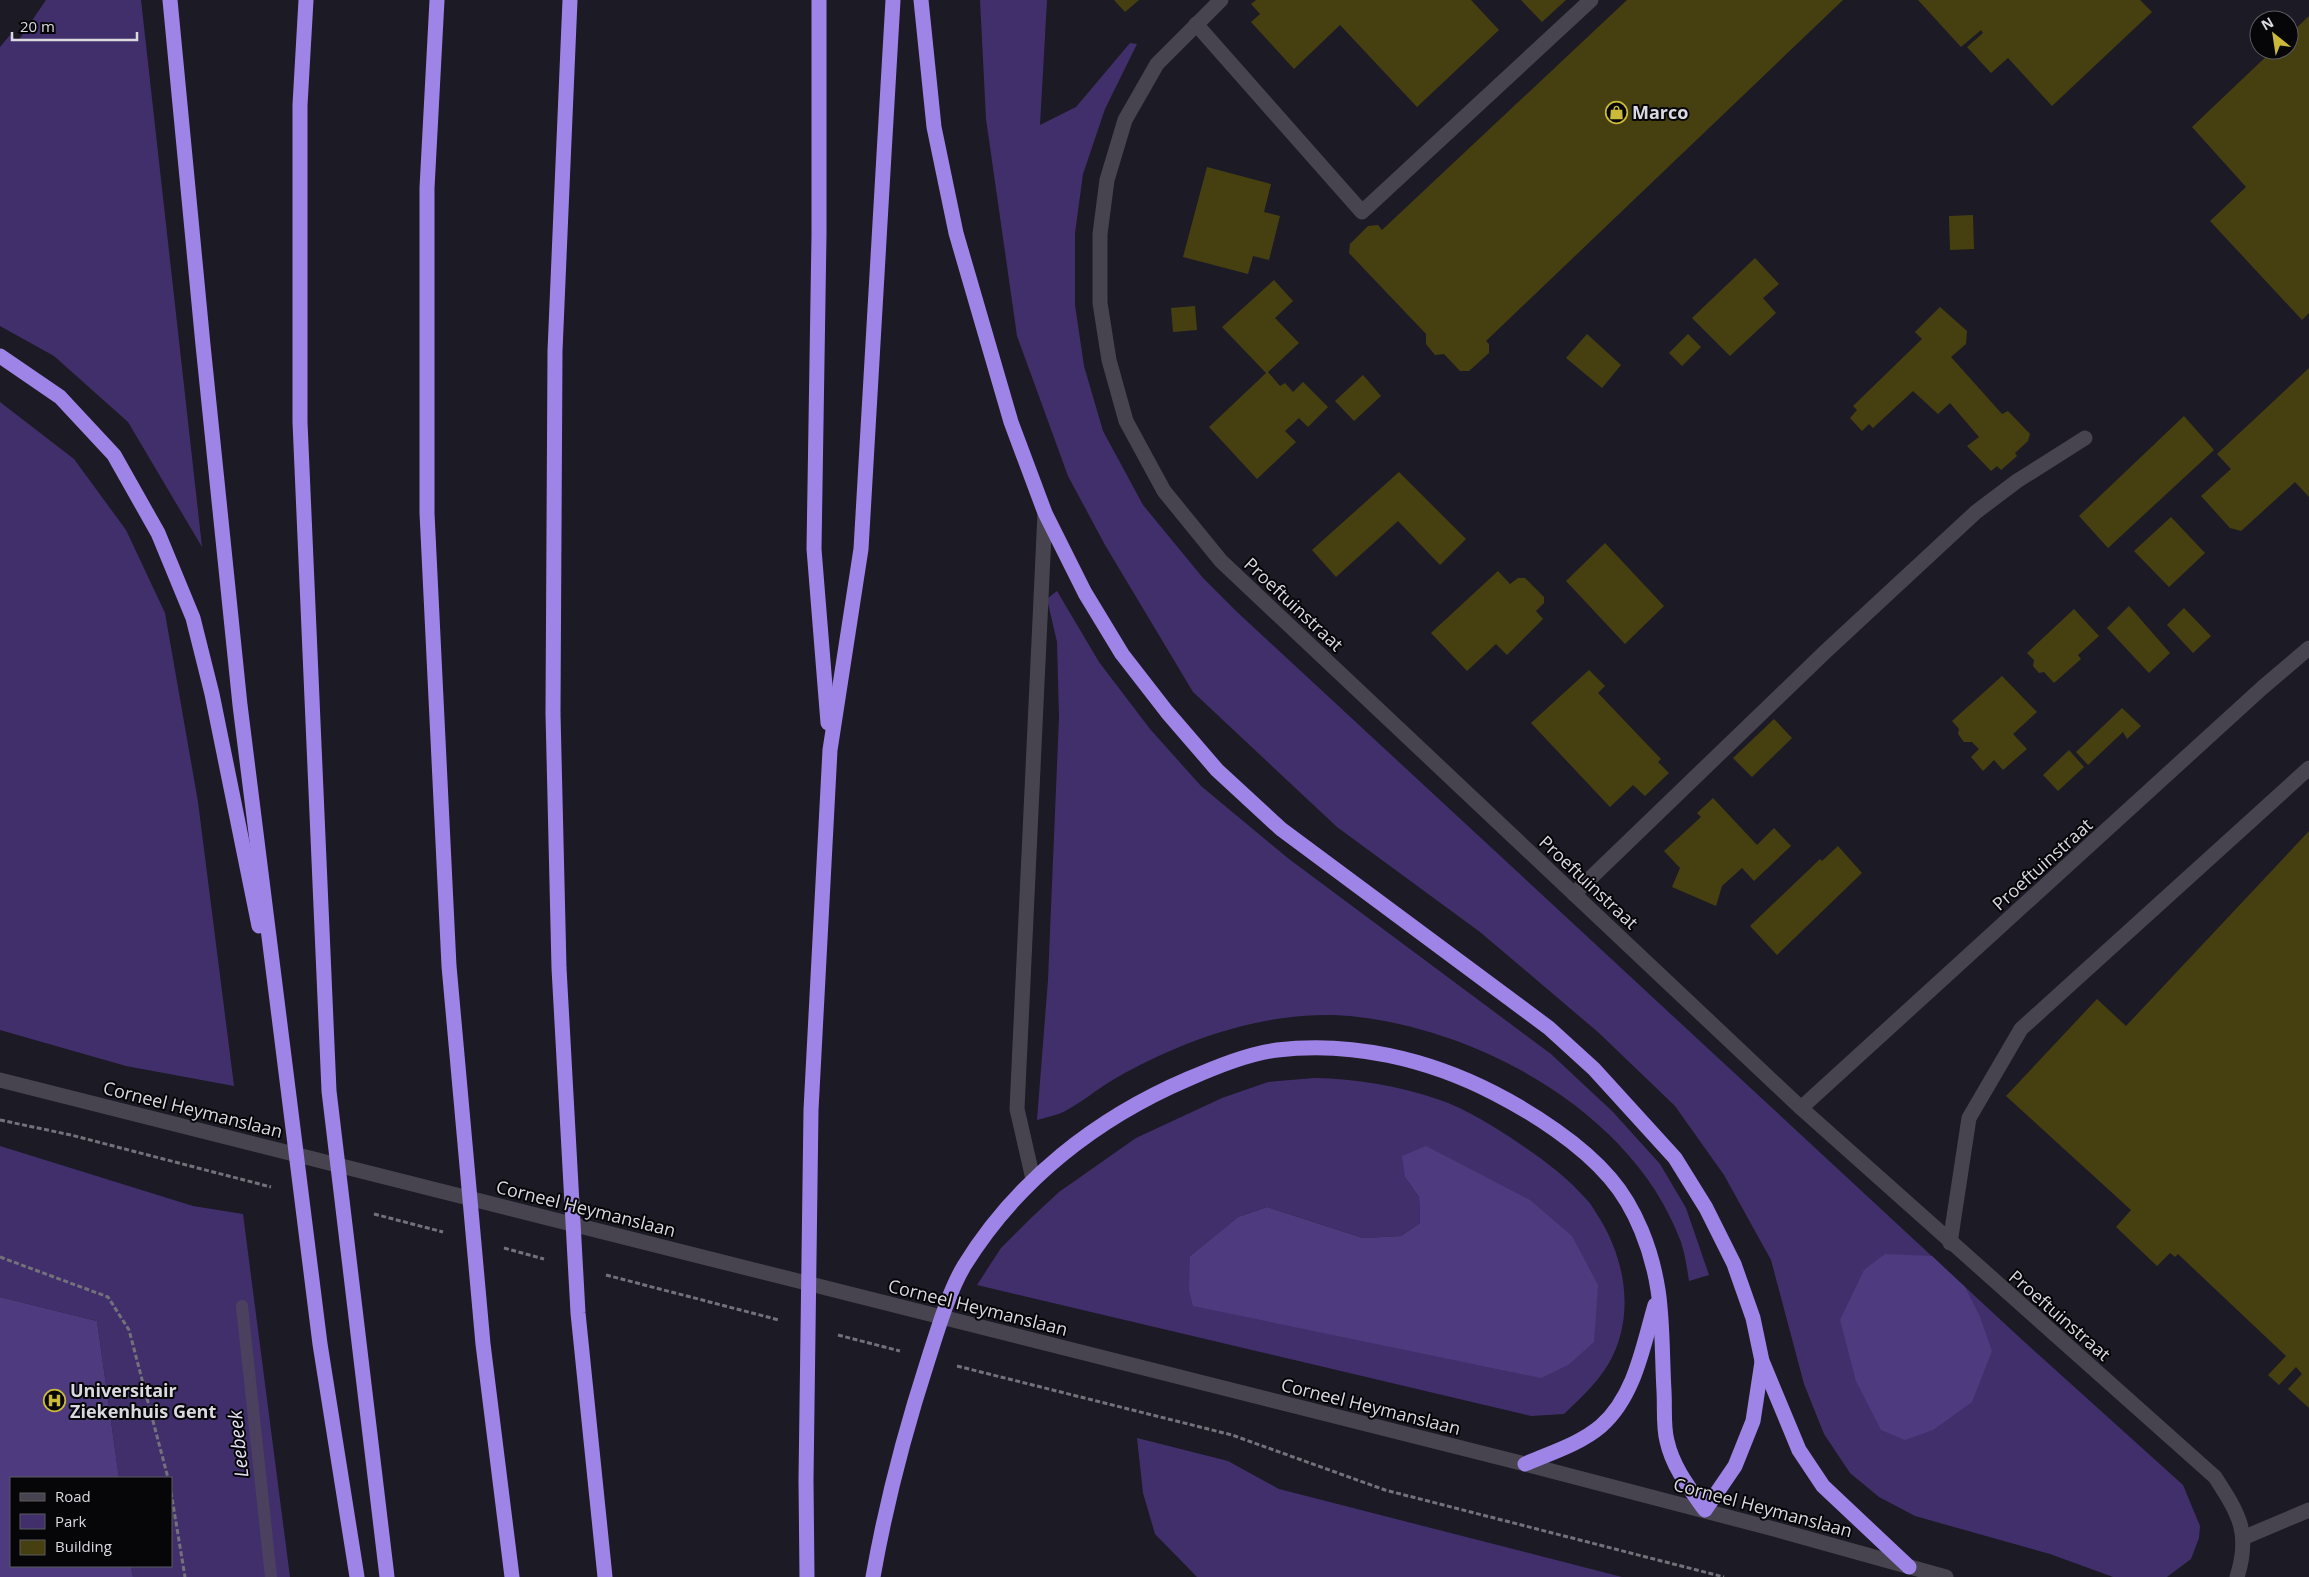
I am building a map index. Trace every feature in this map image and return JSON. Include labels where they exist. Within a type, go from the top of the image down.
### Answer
[{"type":"highway","points":[[170,0],[240,705],[320,1344],[357,1577]]},
{"type":"highway","points":[[306,0],[300,106],[300,422],[330,1091],[387,1577]]},
{"type":"highway","points":[[437,0],[427,188],[428,533],[449,966],[483,1344],[512,1577]]},
{"type":"highway","points":[[570,0],[555,351],[554,733],[559,968],[578,1313],[605,1577]]},
{"type":"highway","points":[[819,0],[820,236],[814,549],[830,750]]},
{"type":"highway","points":[[807,1577],[806,1480],[811,1110],[830,750],[861,549],[893,0]]},
{"type":"highway","points":[[921,0],[934,127],[956,233],[1011,422],[1045,513],[1085,593],[1122,654],[1167,712],[1217,770],[1281,829],[1549,1028],[1594,1069],[1675,1158],[1706,1208],[1734,1264],[1753,1318],[1762,1361],[1799,1450],[1823,1486],[1909,1567]]},
{"type":"highway","points":[[0,356],[60,398],[114,455],[158,534],[193,618],[224,746],[285,1059]]},
{"type":"highway","points":[[873,1577],[906,1429],[936,1335],[962,1269],[992,1225],[1033,1180],[1094,1128],[1151,1095],[1216,1067],[1276,1050],[1338,1048],[1408,1059],[1467,1079],[1522,1107],[1571,1142],[1610,1178],[1635,1216],[1649,1253],[1658,1291],[1666,1441],[1678,1472],[1705,1510],[1735,1466],[1753,1421],[1762,1361]]},
{"type":"highway","points":[[1525,1464],[1566,1446],[1600,1426],[1623,1400],[1636,1369],[1658,1291]]},
{"type":"street","name":"Proeftuinstraat","points":[[1221,0],[1157,64],[1125,120],[1107,180],[1100,234],[1100,303],[1109,360],[1126,421],[1164,491],[1222,562],[1802,1108],[1950,1243],[2215,1477],[2234,1505],[2245,1537]]},
{"type":"street","points":[[1196,24],[1362,212],[1591,0]]},
{"type":"street","points":[[1574,894],[1825,652],[1976,512],[2017,481],[2085,438]]},
{"type":"street","points":[[1033,1180],[1017,1109],[1045,513]]},
{"type":"street","name":"Proeftuinstraat","points":[[1802,1108],[2262,688],[2309,648]]},
{"type":"street","points":[[1950,1243],[1969,1118],[2021,1029],[2309,768]]},
{"type":"street","name":"Corneel Heymanslaan","points":[[0,1080],[1525,1464],[1705,1510],[1946,1577]]},
{"type":"street","points":[[2237,1577],[2245,1537],[2309,1510]]},
{"type":"path","points":[[0,1120],[71,1135]]},
{"type":"path","points":[[0,1257],[108,1297],[129,1330],[168,1477]]},
{"type":"path","points":[[1065,1394],[1232,1435],[1385,1490],[1724,1577]]},
{"type":"path","points":[[172,1498],[185,1577]]},
{"type":"green space","points":[[46,0],[141,0],[202,547],[128,422],[54,356],[0,326],[0,47],[10,35],[18,41]]},
{"type":"green space","points":[[980,0],[1047,0],[1040,125],[1076,107],[1130,43],[1137,44],[1105,109],[1083,174],[1075,233],[1075,305],[1084,366],[1103,431],[1143,505],[1203,578],[1236,611],[2018,1336],[2183,1485],[2200,1526],[2199,1538],[2191,1559],[2167,1577],[2113,1577],[2050,1554],[1915,1516],[1879,1497],[1850,1473],[1824,1434],[1804,1384],[1771,1260],[1724,1175],[1675,1106],[1599,1033],[1480,932],[1337,827],[1193,692],[1105,545],[1068,476],[1017,336],[986,119]]},
{"type":"green space","points":[[0,402],[74,459],[126,530],[165,613],[198,802],[234,1086],[126,1066],[0,1030]]},
{"type":"green space","points":[[1057,591],[1099,662],[1150,729],[1201,786],[1289,859],[1551,1054],[1613,1112],[1660,1164],[1686,1208],[1709,1275],[1689,1281],[1681,1242],[1659,1197],[1629,1156],[1592,1119],[1550,1088],[1504,1062],[1456,1041],[1407,1026],[1358,1017],[1312,1015],[1281,1018],[1235,1028],[1203,1038],[1155,1057],[1111,1081],[1064,1112],[1037,1120],[1048,980],[1059,717],[1057,642],[1047,599]]},
{"type":"green space","points":[[1314,1078],[1361,1081],[1391,1086],[1448,1103],[1501,1131],[1529,1150],[1564,1177],[1589,1202],[1609,1236],[1621,1271],[1624,1290],[1622,1327],[1609,1363],[1594,1384],[1564,1414],[1531,1416],[977,1285],[1001,1248],[1059,1192],[1136,1138],[1222,1098],[1268,1082]],"holes":[[[1405,1177],[1568,1365],[1190,1256],[1238,1217],[1267,1207],[1363,1238],[1401,1236],[1420,1223],[1419,1197]]]},
{"type":"green space","points":[[0,1146],[193,1206],[243,1214],[290,1577],[133,1577],[131,1567],[172,1567],[172,1477],[119,1477],[97,1321],[0,1297]]},
{"type":"green space","points":[[1137,1438],[1228,1461],[1279,1489],[1622,1577],[1197,1577],[1155,1534],[1143,1493]]},
{"type":"shaded area","points":[[1426,1146],[1530,1200],[1572,1236],[1598,1285],[1594,1342],[1568,1365],[1541,1378],[1193,1306],[1189,1290],[1190,1256],[1238,1217],[1267,1207],[1363,1238],[1401,1236],[1420,1223],[1419,1197],[1405,1177],[1402,1156]]},
{"type":"shaded area","points":[[1885,1254],[1932,1256],[1965,1287],[1980,1317],[1992,1351],[1972,1402],[1933,1430],[1905,1440],[1881,1430],[1856,1381],[1840,1320],[1864,1270]]},
{"type":"shaded area","points":[[0,1297],[97,1321],[119,1477],[10,1477],[10,1567],[131,1567],[133,1577],[0,1577]]},
{"type":"building","points":[[1114,0],[1139,0],[1125,12]]},
{"type":"building","points":[[1256,0],[1471,0],[1499,30],[1417,107],[1340,25],[1294,69],[1251,22],[1260,14],[1251,4]]},
{"type":"building","points":[[1521,0],[1566,0],[1542,22]]},
{"type":"building","name":"Marco","points":[[1627,0],[1843,0],[1486,341],[1489,344],[1489,353],[1469,371],[1460,371],[1444,354],[1435,355],[1426,344],[1426,334],[1349,253],[1350,244],[1368,226],[1378,225],[1382,230]]},
{"type":"building","points":[[1918,0],[2140,0],[2152,12],[2052,106],[2008,58],[1991,73],[1967,47],[1983,33],[1981,30],[1961,47]]},
{"type":"building","points":[[2309,16],[2309,313],[2302,320],[2210,221],[2246,187],[2192,127],[2262,60],[2299,60],[2299,26]]},
{"type":"building","points":[[1207,167],[1271,184],[1264,212],[1280,216],[1269,260],[1253,256],[1248,274],[1183,257]]},
{"type":"building","points":[[1973,215],[1974,249],[1950,250],[1949,216]]},
{"type":"building","points":[[1755,258],[1779,284],[1763,298],[1776,313],[1730,356],[1692,318]]},
{"type":"building","points":[[1274,280],[1293,301],[1275,318],[1299,343],[1268,372],[1280,386],[1285,383],[1293,392],[1303,382],[1328,407],[1308,427],[1299,418],[1285,431],[1296,442],[1257,479],[1209,427],[1266,373],[1222,327]]},
{"type":"building","points":[[1195,306],[1197,330],[1173,332],[1171,308]]},
{"type":"building","points":[[1940,307],[1967,331],[1966,344],[1951,357],[2002,414],[2008,411],[2030,434],[2028,441],[2015,453],[2017,456],[2001,470],[1997,466],[1991,471],[1967,446],[1979,437],[1950,403],[1938,414],[1913,391],[1873,428],[1869,424],[1862,431],[1850,418],[1857,410],[1853,406],[1922,339],[1915,332]]},
{"type":"building","points":[[1587,334],[1621,365],[1602,388],[1566,358]]},
{"type":"building","points":[[1688,334],[1701,347],[1682,366],[1669,353]]},
{"type":"building","points":[[2309,368],[2309,497],[2295,482],[2241,531],[2230,528],[2201,496],[2231,469],[2217,454]]},
{"type":"building","points":[[1363,375],[1381,396],[1354,421],[1335,401]]},
{"type":"building","points":[[2184,416],[2214,450],[2108,548],[2079,516]]},
{"type":"building","points":[[1399,472],[1466,539],[1440,565],[1398,521],[1336,577],[1312,550]]},
{"type":"building","points":[[2171,517],[2205,553],[2169,587],[2134,551]]},
{"type":"building","points":[[1605,543],[1664,606],[1625,644],[1566,581]]},
{"type":"building","points":[[1498,571],[1510,584],[1518,578],[1525,578],[1544,597],[1544,603],[1536,611],[1543,619],[1507,655],[1496,644],[1467,671],[1431,633]]},
{"type":"building","points":[[2129,606],[2170,653],[2149,673],[2107,628]]},
{"type":"building","points":[[2184,608],[2211,636],[2193,653],[2167,625]]},
{"type":"building","points":[[2074,609],[2099,636],[2078,655],[2081,659],[2054,683],[2044,672],[2039,673],[2033,666],[2034,660],[2027,653]]},
{"type":"building","points":[[1589,670],[1605,686],[1598,693],[1661,759],[1658,762],[1669,773],[1645,796],[1633,785],[1610,807],[1531,723]]},
{"type":"building","points":[[2002,676],[2037,712],[2013,734],[2027,749],[2003,770],[1994,760],[1983,771],[1971,757],[1979,749],[1972,742],[1964,742],[1958,734],[1959,729],[1952,721]]},
{"type":"building","points":[[2122,708],[2141,726],[2127,739],[2123,732],[2088,765],[2076,752]]},
{"type":"building","points":[[1774,719],[1792,738],[1752,777],[1733,758]]},
{"type":"building","points":[[2069,750],[2084,767],[2058,791],[2043,775]]},
{"type":"building","points":[[1713,798],[1757,845],[1774,828],[1791,846],[1754,881],[1742,868],[1722,886],[1716,906],[1672,887],[1680,868],[1664,851],[1701,817],[1697,813]]},
{"type":"building","points":[[2309,831],[2309,1408],[2288,1389],[2302,1374],[2296,1367],[2279,1385],[2268,1375],[2286,1356],[2178,1254],[2175,1257],[2170,1253],[2157,1266],[2116,1227],[2131,1210],[2006,1096],[2097,999],[2126,1026]]},
{"type":"building","points":[[1838,846],[1862,873],[1777,955],[1750,926],[1820,859],[1822,861]]},
{"type":"waterway","name":"Leebeek","points":[[242,1306],[271,1577]]},
{"type":"place","name":"Marco","points":[[1616,112]]},
{"type":"place","name":"Universitair Ziekenhuis Gent","points":[[54,1400]]}]
